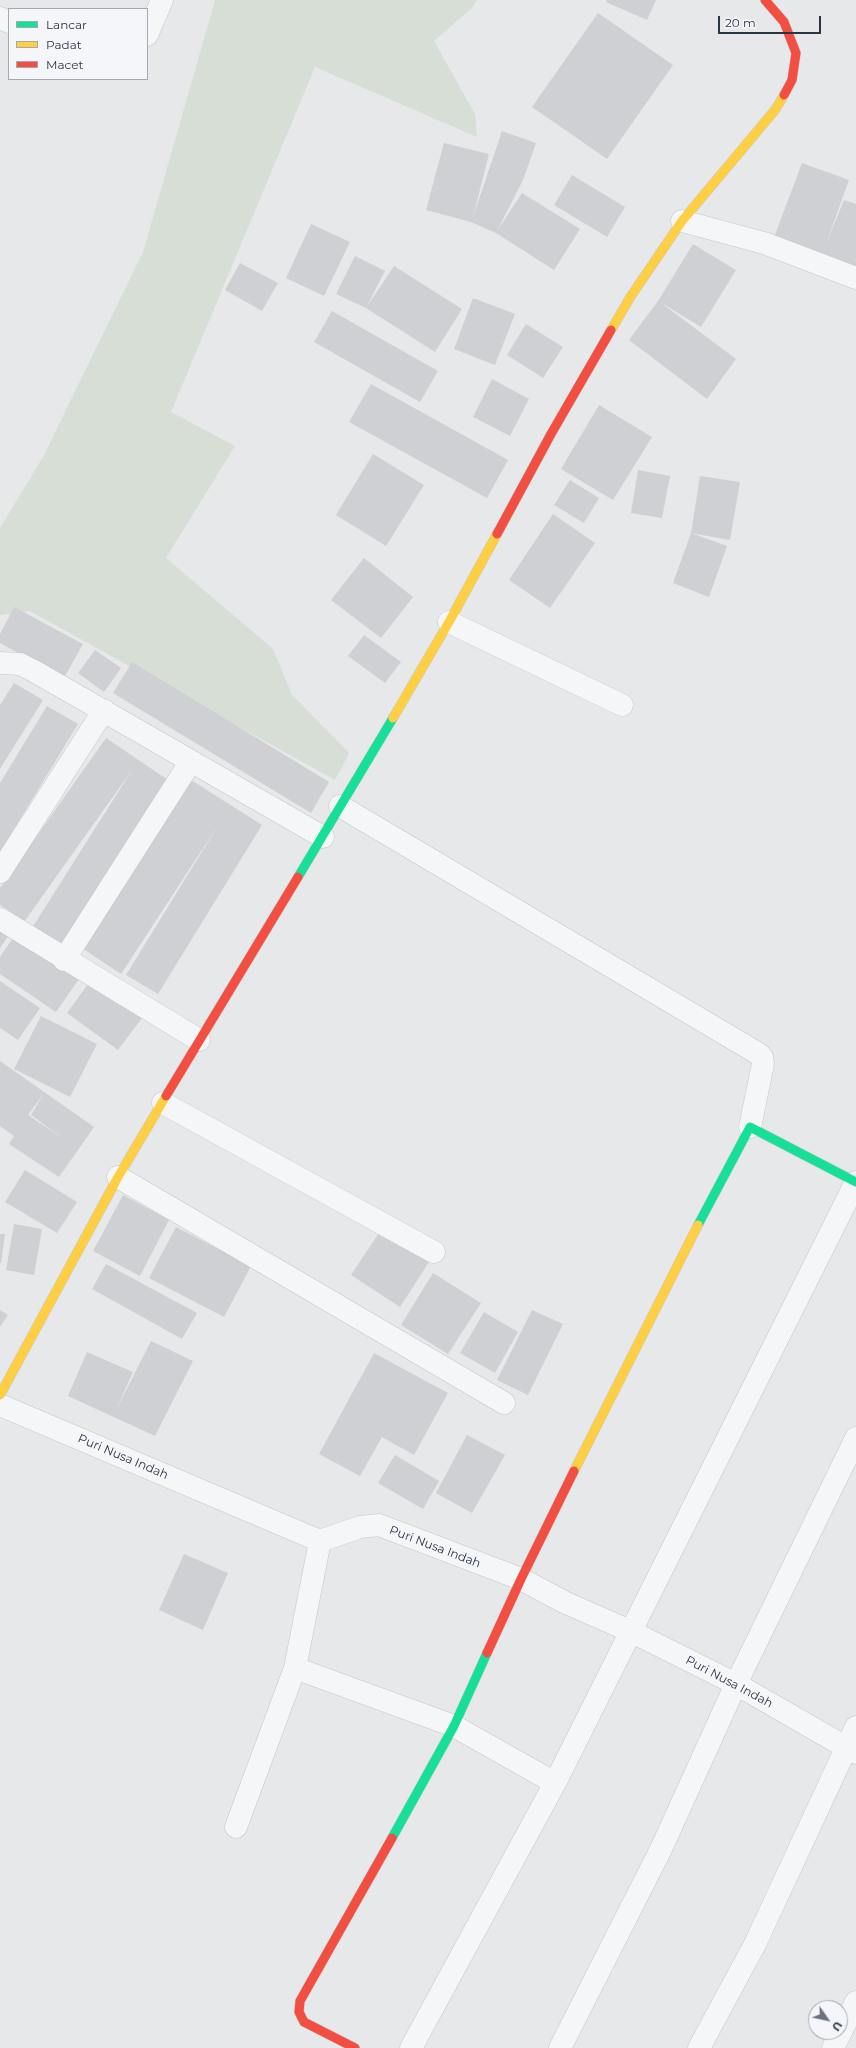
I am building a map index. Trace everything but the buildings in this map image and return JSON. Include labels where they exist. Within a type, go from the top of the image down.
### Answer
[{"type":"street","points":[[148,33],[162,0]]},
{"type":"street","points":[[0,1395],[118,1177],[199,1040],[323,837],[449,622],[593,361],[631,296],[682,221],[775,110],[792,80],[796,53],[784,22],[766,0]]},
{"type":"street","points":[[682,221],[764,243],[856,278]]},
{"type":"street","points":[[449,622],[622,705]]},
{"type":"street","points":[[2,666],[20,664],[34,671],[323,837]]},
{"type":"street","points":[[0,872],[104,710]]},
{"type":"street","points":[[64,960],[191,760]]},
{"type":"street","points":[[340,806],[759,1054],[762,1057],[763,1064],[750,1127],[676,1265],[521,1579],[454,1726],[300,2001],[299,2012],[304,2022],[355,2048]]},
{"type":"street","points":[[0,920],[64,960],[199,1040]]},
{"type":"street","points":[[163,1103],[434,1252]]},
{"type":"street","points":[[410,2048],[555,1783],[856,1182],[750,1127]]},
{"type":"street","points":[[118,1177],[504,1403]]},
{"type":"street","name":"Puri Nusa Indah","points":[[0,1404],[320,1541],[360,1527],[379,1525],[521,1579],[564,1602],[630,1631],[736,1684],[851,1751]]},
{"type":"street","points":[[560,2048],[661,1849],[736,1684],[856,1438]]},
{"type":"street","points":[[236,1826],[295,1668],[320,1541]]},
{"type":"street","points":[[295,1668],[454,1726],[555,1783]]},
{"type":"street","points":[[699,2048],[755,1944],[851,1751],[856,1727]]},
{"type":"street","points":[[833,2048],[856,2002]]},
{"type":"shaded area","points":[[215,0],[477,0],[473,7],[434,41],[475,114],[477,137],[315,67],[171,412],[235,446],[166,558],[273,649],[292,695],[349,753],[335,780],[30,611],[0,615],[0,528],[43,457],[143,252]]},
{"type":"traffic: fast","points":[[298,877],[393,718]]},
{"type":"traffic: fast","points":[[698,1225],[750,1127],[856,1182]]},
{"type":"traffic: fast","points":[[392,1838],[454,1726],[487,1653]]},
{"type":"traffic: slow","points":[[611,330],[631,296],[682,221],[775,110],[784,95]]},
{"type":"traffic: slow","points":[[393,718],[449,622],[497,534]]},
{"type":"traffic: slow","points":[[0,1395],[118,1177],[166,1096]]},
{"type":"traffic: slow","points":[[574,1471],[698,1225]]},
{"type":"traffic: jam","points":[[765,0],[784,22],[796,53],[792,80],[784,95]]},
{"type":"traffic: jam","points":[[497,534],[551,434],[611,330]]},
{"type":"traffic: jam","points":[[166,1096],[298,877]]},
{"type":"traffic: jam","points":[[487,1653],[521,1579],[574,1471]]},
{"type":"traffic: jam","points":[[355,2048],[304,2022],[299,2012],[300,2001],[392,1838]]}]
